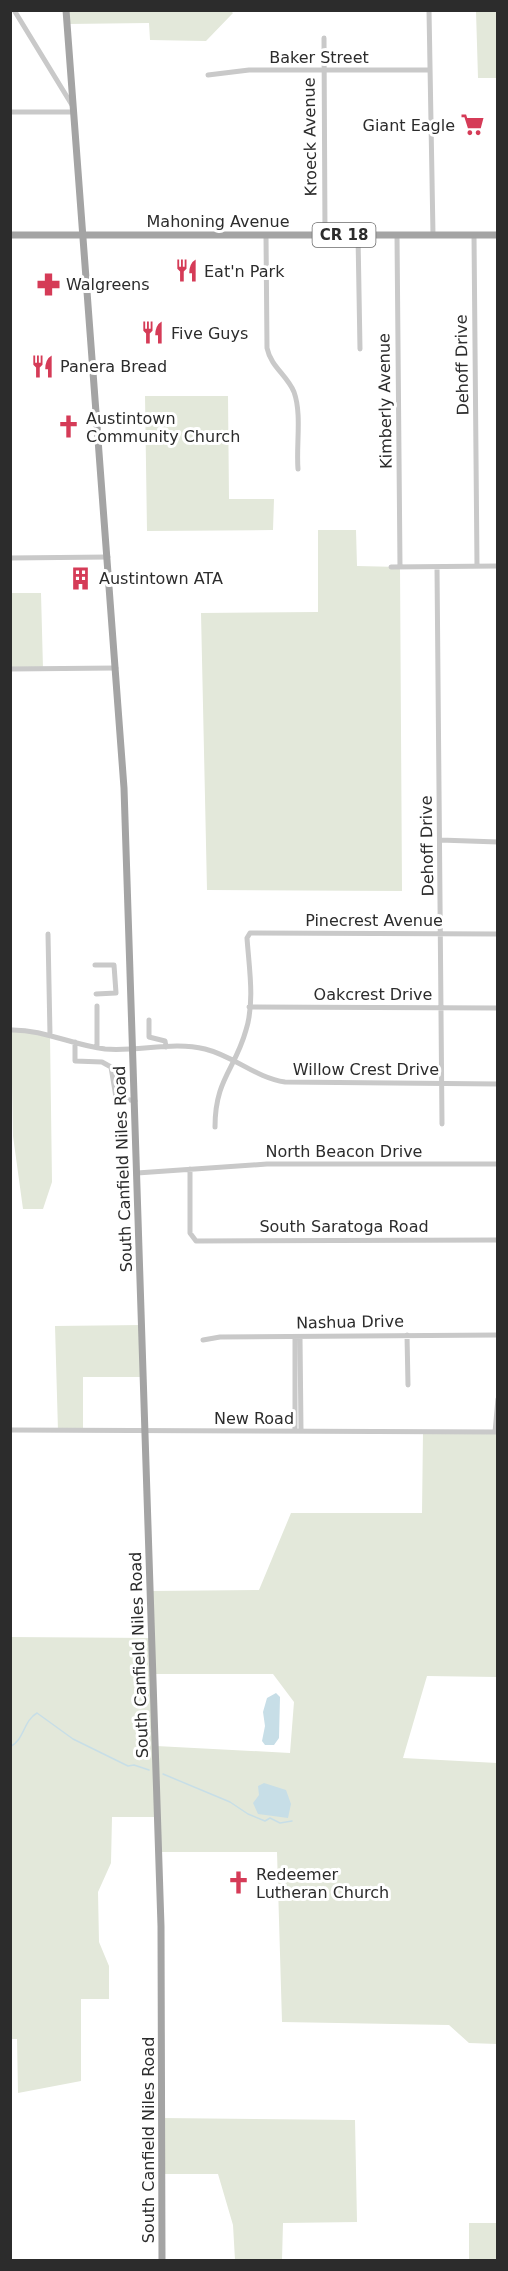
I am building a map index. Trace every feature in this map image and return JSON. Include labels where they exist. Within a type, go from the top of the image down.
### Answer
[{"type":"main road","points":[[66,10],[124,788],[130,976]]},
{"type":"main road","name":"Mahoning Avenue","points":[[10,235],[498,236]]},
{"type":"main road","name":"South Canfield Niles Road","points":[[130,976],[161,1926],[162,2260]]},
{"type":"street","points":[[10,112],[72,109],[14,10]]},
{"type":"street","points":[[429,10],[433,235]]},
{"type":"street","name":"Kroeck Avenue","points":[[324,38],[322,70],[325,235]]},
{"type":"street","name":"Baker Street","points":[[208,75],[249,70],[429,70]]},
{"type":"street","points":[[266,235],[267,348],[272,364],[288,382],[295,396],[298,469]]},
{"type":"street","points":[[358,235],[360,349]]},
{"type":"street","name":"Kimberly Avenue","points":[[397,235],[400,567]]},
{"type":"street","name":"Dehoff Drive","points":[[474,235],[477,566]]},
{"type":"street","points":[[10,558],[108,557]]},
{"type":"street","points":[[391,567],[498,566]]},
{"type":"street","name":"Dehoff Drive","points":[[437,567],[442,1124]]},
{"type":"street","points":[[10,669],[116,668]]},
{"type":"street","points":[[440,840],[498,842]]},
{"type":"street","name":"Pinecrest Avenue","points":[[249,1007],[247,941],[250,933],[498,934]]},
{"type":"street","points":[[48,934],[50,1035]]},
{"type":"street","points":[[95,965],[114,965],[116,993],[96,994]]},
{"type":"street","points":[[115,976],[130,976]]},
{"type":"street","points":[[97,1006],[98,1047]]},
{"type":"street","points":[[215,1127],[218,1093],[245,1034],[249,1007]]},
{"type":"street","name":"Oakcrest Drive","points":[[249,1007],[498,1008]]},
{"type":"street","points":[[149,1020],[149,1037],[165,1041],[166,1047]]},
{"type":"street","name":"Willow Crest Drive","points":[[10,1030],[50,1035],[98,1047],[201,1048],[232,1060],[263,1077],[285,1082],[498,1083]]},
{"type":"street","points":[[75,1042],[75,1061],[102,1062],[111,1067],[116,1097],[135,1101]]},
{"type":"street","name":"North Beacon Drive","points":[[137,1173],[267,1164],[498,1164]]},
{"type":"street","name":"South Saratoga Road","points":[[190,1169],[192,1238],[196,1241],[498,1240]]},
{"type":"street","points":[[407,1335],[408,1385]]},
{"type":"street","name":"Nashua Drive","points":[[203,1340],[220,1337],[498,1335]]},
{"type":"street","points":[[298,1337],[298,1431]]},
{"type":"street","points":[[496,1432],[498,1399]]},
{"type":"street","name":"New Road","points":[[10,1431],[496,1432]]},
{"type":"shaded area","points":[[230,10],[233,13],[206,41],[150,40],[149,23],[67,24],[66,11]]},
{"type":"shaded area","points":[[476,11],[497,11],[497,78],[478,78]]},
{"type":"shaded area","points":[[145,396],[228,396],[229,499],[274,499],[273,530],[147,531]]},
{"type":"shaded area","points":[[318,530],[356,530],[357,566],[400,567],[402,891],[207,890],[201,613],[318,612]]},
{"type":"shaded area","points":[[11,593],[41,593],[43,669],[11,669]]},
{"type":"shaded area","points":[[11,1030],[50,1035],[52,1182],[43,1209],[23,1209],[13,1136]]},
{"type":"shaded area","points":[[142,1325],[145,1377],[83,1377],[83,1431],[58,1431],[55,1326]]},
{"type":"shaded area","points":[[423,1432],[497,1432],[497,1677],[427,1676],[403,1758],[497,1763],[497,2044],[469,2043],[449,2025],[282,2022],[277,1852],[159,1852],[157,1817],[112,1817],[111,1863],[98,1892],[99,1942],[109,1966],[109,1999],[81,1999],[81,2081],[18,2093],[17,2039],[10,2039],[10,1637],[152,1638],[151,1591],[259,1590],[291,1513],[422,1513]],"holes":[[[153,1674],[273,1674],[294,1702],[290,1753],[156,1746]]]},
{"type":"shaded area","points":[[162,2118],[355,2120],[357,2222],[283,2223],[282,2260],[235,2260],[233,2225],[218,2174],[162,2174]]},
{"type":"shaded area","points":[[469,2223],[497,2223],[497,2260],[469,2260]]},
{"type":"water","points":[[276,1693],[280,1697],[279,1738],[274,1745],[265,1745],[262,1741],[265,1726],[263,1712],[267,1698]]},
{"type":"water","points":[[264,1783],[286,1790],[291,1804],[288,1818],[258,1814],[253,1803],[259,1795],[258,1786]]},
{"type":"waterway","points":[[10,1747],[19,1739],[32,1716],[37,1713],[73,1739],[128,1766],[134,1765],[149,1770]]},
{"type":"waterway","points":[[163,1774],[230,1802],[248,1814],[265,1821],[270,1818],[280,1823],[292,1821]]},
{"type":"place","name":"Giant Eagle","points":[[473,125]]},
{"type":"place","name":"Eat'n Park","points":[[186,271]]},
{"type":"place","name":"Walgreens","points":[[48,284]]},
{"type":"place","name":"Five Guys","points":[[153,333]]},
{"type":"place","name":"Panera Bread","points":[[42,366]]},
{"type":"place","name":"Austintown Community Church","points":[[68,427]]},
{"type":"place","name":"Austintown ATA","points":[[81,578]]},
{"type":"place","name":"Redeemer Lutheran Church","points":[[238,1883]]}]
